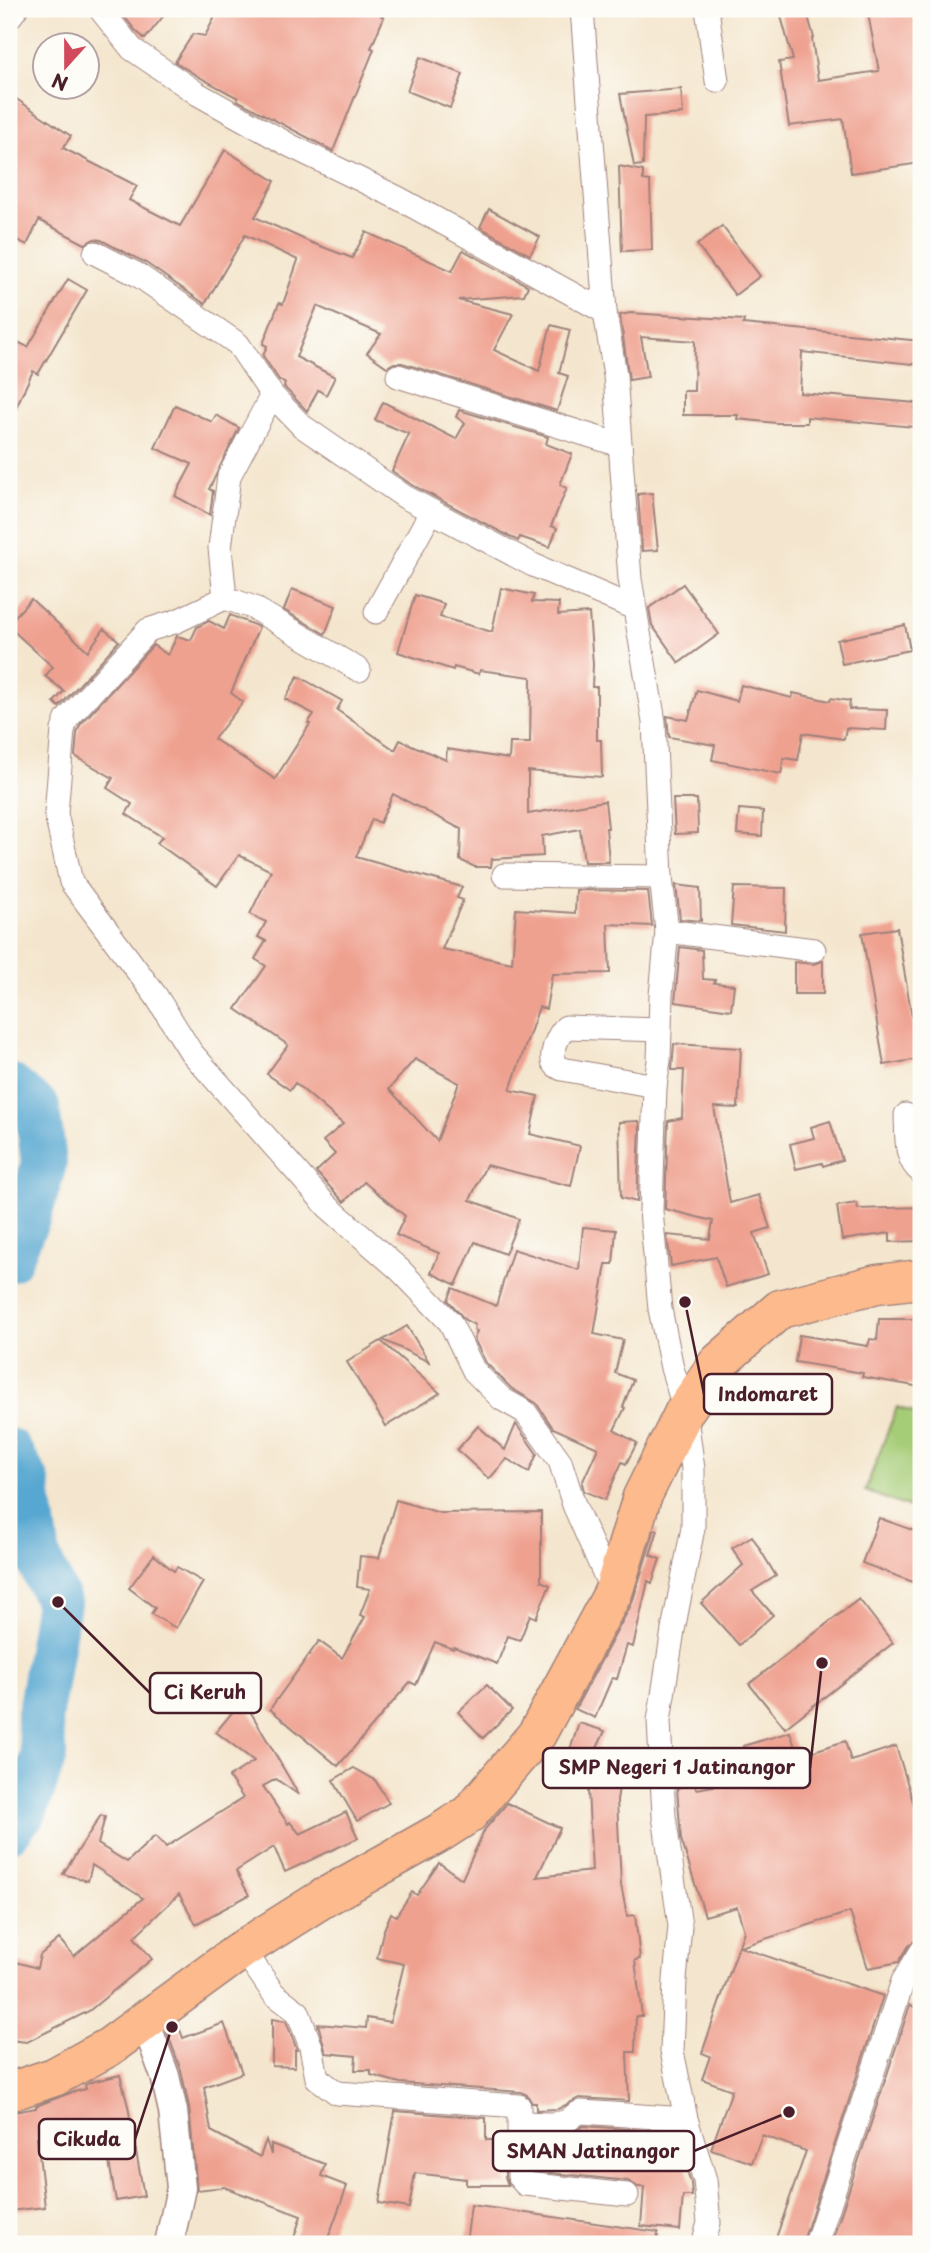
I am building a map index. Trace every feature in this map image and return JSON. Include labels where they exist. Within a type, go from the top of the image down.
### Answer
[{"type":"highway","points":[[9,2092],[54,2077],[109,2047],[243,1949],[325,1897],[469,1814],[537,1734],[613,1593],[642,1497],[685,1410],[718,1363],[780,1309],[877,1284],[921,1279]]},
{"type":"street","points":[[9,18],[16,9]]},
{"type":"street","points":[[100,9],[132,48],[198,94],[291,146],[398,198],[605,312]]},
{"type":"street","points":[[582,9],[605,312],[615,374],[634,608],[654,722],[661,877],[667,931],[655,1086],[651,1211],[660,1309],[672,1368],[685,1410],[693,1469],[693,1528],[659,1721],[664,1816],[680,1926],[674,1980],[672,2051],[686,2119],[705,2180],[709,2223],[703,2244]]},
{"type":"street","points":[[707,9],[717,80]]},
{"type":"street","points":[[95,253],[138,275],[238,344],[272,395],[302,426],[405,497],[533,565],[634,608]]},
{"type":"street","points":[[398,376],[620,445]]},
{"type":"street","points":[[225,597],[220,548],[229,476],[272,395]]},
{"type":"street","points":[[376,612],[431,512]]},
{"type":"street","points":[[359,670],[252,607],[225,597],[177,621],[148,630],[67,719],[56,814],[71,882],[156,996],[191,1052],[327,1206],[400,1270],[450,1322],[474,1371],[502,1399],[525,1412],[561,1461],[574,1505],[613,1593]]},
{"type":"street","points":[[504,875],[661,877]]},
{"type":"street","points":[[667,931],[814,950]]},
{"type":"street","points":[[655,1086],[562,1069],[555,1065],[553,1060],[558,1038],[566,1027],[660,1030]]},
{"type":"street","points":[[906,1115],[909,1158],[921,1172]]},
{"type":"street","points":[[243,1949],[274,1994],[298,2012],[311,2047],[317,2078],[337,2093],[519,2106],[519,2177],[525,2184],[627,2195]]},
{"type":"street","points":[[816,2244],[903,1981],[921,1952]]},
{"type":"street","points":[[145,2021],[173,2111],[181,2188],[169,2244]]},
{"type":"street","points":[[520,2122],[566,2122],[577,2112],[686,2119]]},
{"type":"green space","points":[[897,1407],[921,1416],[921,1512],[865,1491]]},
{"type":"building","points":[[118,9],[169,9],[145,39]]},
{"type":"building","points":[[219,9],[382,9],[381,16],[384,17],[371,48],[374,49],[333,151],[237,100],[238,98],[175,62],[193,34],[205,36]]},
{"type":"building","points":[[779,9],[806,9],[814,38],[818,80],[879,71],[867,9],[921,9],[921,163],[851,173],[843,119],[789,126],[779,62],[793,60]]},
{"type":"building","points":[[420,57],[463,74],[450,108],[407,91]]},
{"type":"building","points":[[681,89],[683,114],[644,117],[643,165],[634,166],[620,94]]},
{"type":"building","points":[[9,94],[71,136],[63,148],[137,186],[129,200],[180,226],[225,150],[275,181],[255,217],[312,243],[352,258],[366,232],[452,271],[463,250],[528,286],[524,295],[458,300],[513,314],[494,350],[539,371],[551,325],[570,330],[559,373],[568,376],[557,411],[402,363],[387,367],[367,353],[381,334],[317,306],[296,357],[335,377],[326,395],[318,390],[307,411],[284,387],[285,383],[279,380],[263,356],[267,346],[263,344],[279,303],[283,304],[298,260],[245,235],[205,304],[146,263],[101,240],[94,239],[85,244],[39,220],[27,245],[9,236]]},
{"type":"building","points":[[619,166],[643,171],[643,180],[650,181],[652,250],[622,251]]},
{"type":"building","points":[[489,209],[540,237],[530,255],[480,227]]},
{"type":"building","points":[[722,226],[760,276],[735,295],[697,245]]},
{"type":"building","points":[[68,279],[87,290],[38,374],[33,371],[9,422],[9,338],[28,347]]},
{"type":"building","points":[[630,313],[744,320],[743,324],[921,341],[921,365],[802,352],[800,393],[916,403],[914,427],[807,417],[807,423],[776,423],[737,419],[738,415],[683,415],[683,391],[694,391],[695,341],[641,337],[648,377],[629,380],[620,315]]},
{"type":"building","points":[[383,402],[456,439],[465,423],[456,417],[459,410],[548,437],[546,444],[572,454],[560,485],[567,488],[551,526],[557,528],[550,547],[520,537],[518,541],[412,485],[392,471],[409,434],[375,420]]},
{"type":"building","points":[[175,405],[212,422],[216,415],[239,428],[209,489],[213,491],[210,515],[175,496],[192,464],[155,448]]},
{"type":"building","points":[[652,493],[658,550],[642,551],[638,494]]},
{"type":"building","points":[[683,584],[719,634],[679,663],[652,625],[649,608]]},
{"type":"building","points":[[501,588],[534,595],[532,602],[559,603],[558,615],[589,613],[592,687],[597,687],[597,740],[601,740],[602,777],[528,771],[528,814],[605,801],[609,862],[584,862],[580,829],[542,836],[543,856],[492,859],[491,867],[475,867],[460,860],[461,829],[393,794],[380,823],[372,819],[356,857],[462,887],[457,898],[463,900],[442,949],[512,963],[516,909],[575,913],[576,890],[648,891],[652,926],[608,924],[610,973],[552,974],[546,1009],[539,1007],[510,1090],[538,1096],[530,1134],[580,1146],[571,1186],[486,1165],[470,1200],[519,1219],[505,1254],[475,1242],[456,1285],[431,1273],[439,1253],[396,1235],[405,1216],[364,1182],[344,1202],[316,1172],[335,1154],[323,1141],[343,1124],[295,1083],[290,1090],[267,1074],[288,1045],[236,1009],[266,966],[255,959],[266,941],[258,937],[266,922],[250,914],[271,871],[239,855],[217,886],[157,843],[162,837],[126,814],[132,804],[107,788],[113,778],[75,756],[80,725],[153,645],[168,655],[177,636],[191,640],[197,627],[209,621],[224,629],[230,615],[259,627],[231,693],[243,702],[214,739],[275,779],[314,714],[285,699],[298,676],[342,701],[337,710],[395,750],[400,740],[446,760],[447,749],[509,759],[510,743],[530,743],[531,677],[480,670],[479,674],[454,667],[453,670],[398,652],[415,595],[444,604],[440,617],[492,632]],"holes":[[[415,1059],[459,1083],[437,1141],[389,1089]]]},
{"type":"building","points":[[292,589],[336,606],[325,634],[284,610]]},
{"type":"building","points":[[31,599],[88,651],[104,629],[119,641],[59,707],[54,702],[64,691],[45,676],[53,667],[9,627],[9,623]]},
{"type":"building","points":[[905,625],[910,650],[842,664],[837,640]]},
{"type":"building","points":[[741,685],[792,698],[793,693],[830,701],[831,698],[850,701],[849,709],[887,710],[886,730],[846,728],[844,739],[803,733],[798,760],[784,758],[781,774],[712,760],[715,745],[669,737],[667,716],[688,720],[697,690],[737,701]]},
{"type":"building","points":[[673,799],[697,799],[698,833],[675,834]]},
{"type":"building","points":[[739,809],[763,811],[762,836],[737,834]]},
{"type":"building","points":[[676,885],[700,888],[701,921],[680,919]]},
{"type":"building","points":[[734,887],[786,888],[785,931],[731,925]]},
{"type":"building","points":[[897,928],[919,1059],[884,1065],[862,933]]},
{"type":"building","points":[[680,947],[702,950],[703,979],[734,985],[731,1010],[675,1002]]},
{"type":"building","points":[[823,961],[823,994],[794,994],[794,962],[813,964]]},
{"type":"building","points":[[674,1044],[741,1048],[738,1108],[714,1107],[730,1203],[759,1195],[770,1228],[754,1233],[768,1274],[726,1287],[716,1257],[671,1266],[667,1235],[710,1239],[713,1221],[665,1209],[668,1121],[682,1118],[684,1070],[672,1070]]},
{"type":"building","points":[[639,1121],[637,1202],[621,1198],[619,1122]]},
{"type":"building","points":[[830,1121],[842,1160],[823,1166],[822,1163],[796,1169],[790,1144],[814,1138],[811,1127]]},
{"type":"building","points":[[857,1203],[858,1209],[921,1207],[921,1241],[890,1242],[890,1233],[842,1240],[837,1206]]},
{"type":"building","points":[[583,1227],[616,1230],[613,1264],[606,1264],[594,1334],[623,1340],[615,1373],[633,1380],[623,1407],[625,1408],[614,1430],[637,1443],[626,1464],[622,1462],[605,1500],[584,1491],[582,1483],[598,1448],[553,1428],[536,1403],[511,1388],[486,1363],[474,1339],[477,1331],[474,1330],[475,1325],[465,1320],[448,1300],[453,1288],[496,1306],[513,1249],[579,1270]]},
{"type":"building","points":[[879,1319],[921,1319],[921,1387],[862,1377],[863,1373],[795,1362],[799,1335],[868,1346],[870,1339],[877,1340]]},
{"type":"building","points":[[407,1326],[429,1362],[383,1340]]},
{"type":"building","points":[[381,1341],[440,1393],[386,1426],[347,1362]]},
{"type":"building","points":[[516,1424],[537,1454],[529,1472],[507,1459],[489,1479],[457,1450],[478,1426],[505,1450]]},
{"type":"building","points":[[396,1500],[440,1513],[541,1512],[541,1581],[550,1585],[536,1618],[530,1615],[520,1640],[508,1636],[497,1664],[435,1642],[416,1685],[410,1682],[338,1766],[270,1709],[319,1641],[342,1658],[365,1617],[360,1615],[370,1589],[357,1587],[360,1556],[379,1558]]},
{"type":"building","points":[[879,1518],[921,1533],[921,1585],[862,1563]]},
{"type":"building","points":[[655,1529],[658,1530],[650,1555],[660,1559],[652,1583],[648,1581],[633,1647],[627,1645],[617,1679],[612,1678],[595,1718],[575,1709],[632,1603]]},
{"type":"building","points":[[752,1536],[776,1576],[752,1591],[773,1615],[739,1645],[701,1603],[743,1565],[732,1548]]},
{"type":"building","points":[[154,1555],[174,1571],[177,1567],[203,1582],[176,1628],[151,1614],[155,1608],[129,1588]]},
{"type":"building","points":[[859,1599],[893,1643],[785,1728],[749,1684]]},
{"type":"building","points":[[487,1685],[512,1710],[483,1738],[458,1712]]},
{"type":"building","points":[[243,1699],[299,1795],[276,1779],[263,1786],[288,1824],[290,1822],[300,1834],[346,1812],[358,1838],[285,1872],[274,1847],[236,1871],[249,1895],[196,1924],[179,1894],[134,1937],[152,1959],[89,2011],[27,2042],[9,2040],[9,1960],[37,1968],[40,1955],[59,1939],[74,1956],[143,1898],[92,1865],[88,1881],[63,1874],[101,1815],[105,1817],[98,1844],[127,1862],[155,1836],[166,1847],[243,1798],[229,1777],[254,1761],[216,1732]]},
{"type":"building","points":[[579,1723],[605,1731],[590,1763],[622,1768],[617,1800],[621,1885],[627,1916],[635,1915],[640,1959],[635,1960],[642,2016],[636,2016],[635,2052],[627,2052],[629,2101],[579,2098],[558,2109],[536,2110],[536,2103],[532,2103],[527,2095],[521,2092],[400,2083],[371,2075],[371,2070],[355,2070],[356,2056],[326,2053],[318,2024],[366,2028],[367,2018],[390,2022],[404,1964],[377,1958],[391,1913],[396,1916],[412,1892],[417,1895],[439,1863],[462,1879],[485,1829],[507,1803],[560,1828],[537,1877],[592,1871],[587,1768],[580,1784],[561,1777]]},
{"type":"building","points":[[790,1732],[798,1756],[845,1741],[851,1761],[896,1746],[921,1828],[921,1938],[910,1944],[899,1962],[868,1968],[850,1912],[740,1947],[883,1996],[802,2244],[774,2244],[806,2151],[762,2135],[752,2163],[711,2149],[732,2090],[702,2079],[710,2056],[702,2053],[744,1931],[737,1907],[705,1916],[681,1839],[677,1788],[694,1783],[696,1789],[753,1779],[743,1746]]},
{"type":"building","points":[[354,1768],[375,1780],[389,1803],[357,1821],[333,1780]]},
{"type":"building","points":[[910,2005],[921,2009],[921,2244],[831,2244]]},
{"type":"building","points":[[272,2019],[286,2021],[297,2050],[295,2067],[272,2066]]},
{"type":"building","points":[[224,2023],[242,2073],[204,2087],[211,2131],[260,2157],[266,2140],[271,2155],[271,2144],[325,2164],[321,2176],[347,2186],[326,2244],[292,2244],[301,2216],[224,2187],[197,2190],[189,2107],[181,2070],[167,2032],[178,2024],[183,2038]]},
{"type":"building","points":[[120,2075],[144,2196],[116,2201],[102,2122],[37,2137],[45,2207],[9,2211],[9,2113],[36,2108],[86,2089],[85,2085],[91,2082]]},
{"type":"building","points":[[395,2111],[486,2118],[486,2140],[505,2140],[505,2177],[508,2185],[466,2185],[466,2179],[415,2173],[409,2208],[379,2203]]},
{"type":"building","points":[[583,2126],[640,2130],[637,2152],[681,2151],[691,2183],[692,2196],[683,2196],[680,2230],[641,2226],[644,2187],[638,2187],[628,2181],[533,2171],[533,2141],[537,2141],[537,2138],[566,2136]]},
{"type":"building","points":[[471,2205],[658,2232],[657,2244],[466,2244]]},
{"type":"waterway","points":[[9,1086],[37,1108],[44,1163],[30,1212],[9,1259]]},
{"type":"waterway","points":[[9,1451],[27,1482],[38,1558],[58,1602],[39,1720],[44,1755],[25,1810],[9,1829]]},
{"type":"place","name":"Indomaret","points":[[685,1302]]},
{"type":"place","name":"Ci Keruh","points":[[58,1602]]},
{"type":"place","name":"SMP Negeri 1 Jatinangor","points":[[822,1663]]},
{"type":"place","name":"Cikuda","points":[[172,2027]]},
{"type":"place","name":"SMAN Jatinangor","points":[[789,2112]]}]
